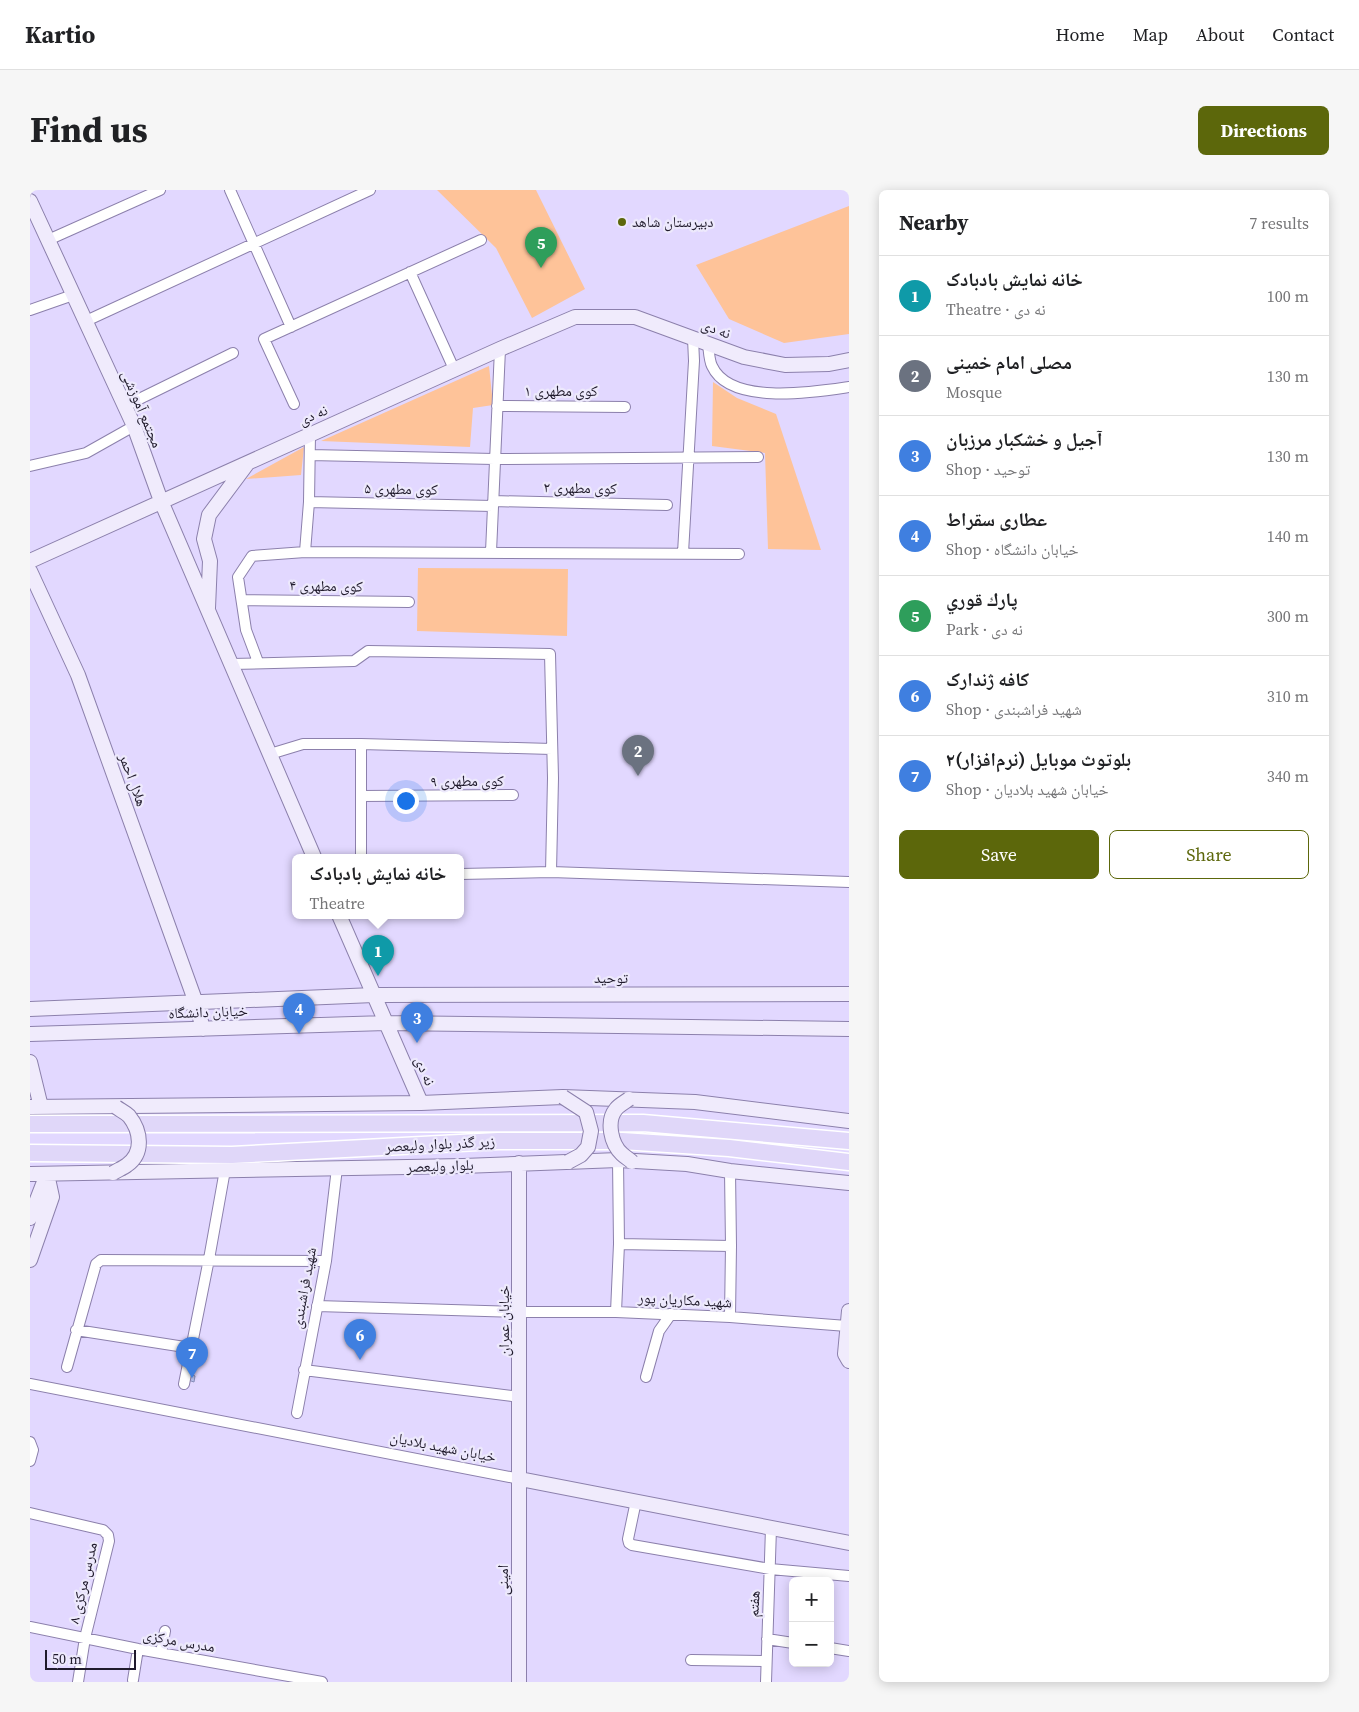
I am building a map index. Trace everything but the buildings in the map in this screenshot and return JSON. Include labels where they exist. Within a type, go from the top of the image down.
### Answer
[{"type":"main road","points":[[30,1124],[643,1124],[849,1141]]},
{"type":"main road","name":"زیر گذر بلوار ولیعصر","points":[[30,1153],[232,1155],[498,1141],[613,1141],[729,1148],[849,1162]]},
{"type":"street","points":[[48,240],[160,190]]},
{"type":"street","points":[[230,190],[291,327]]},
{"type":"street","points":[[86,321],[370,190]]},
{"type":"street","name":"مجتمع آموزشی","points":[[30,201],[134,426],[160,501]]},
{"type":"street","points":[[294,404],[264,339],[481,240]]},
{"type":"street","points":[[410,272],[454,369]]},
{"type":"street","points":[[30,310],[73,295]]},
{"type":"street","name":"نه دی","points":[[160,501],[454,369],[575,317],[635,317],[744,356],[785,365],[829,364],[849,360]]},
{"type":"street","points":[[683,553],[694,338]]},
{"type":"street","points":[[708,344],[712,366],[722,379],[739,388],[774,394],[812,393],[849,387]]},
{"type":"street","points":[[491,552],[500,349]]},
{"type":"street","points":[[125,406],[233,353]]},
{"type":"street","name":"کوی مطهری ۱","points":[[497,406],[624,407]]},
{"type":"street","points":[[30,466],[86,453],[134,426]]},
{"type":"street","points":[[305,552],[309,502],[310,434]]},
{"type":"street","points":[[310,456],[494,459],[758,457]]},
{"type":"street","points":[[208,611],[210,561],[204,538],[209,515],[248,462]]},
{"type":"street","points":[[30,561],[160,501],[313,854]]},
{"type":"street","name":"کوی مطهری ۵","points":[[309,502],[493,504]]},
{"type":"street","name":"کوی مطهری ۲","points":[[493,504],[667,505]]},
{"type":"street","points":[[258,662],[246,630],[238,577],[252,556],[305,552],[739,554]]},
{"type":"street","name":"هلال احمر","points":[[30,571],[78,675],[196,1003],[203,1029]]},
{"type":"street","name":"کوی مطهری ۴","points":[[242,600],[409,602]]},
{"type":"street","points":[[231,664],[354,661],[368,651],[550,654],[552,749],[551,872]]},
{"type":"street","points":[[270,754],[303,744],[552,749]]},
{"type":"street","points":[[361,744],[361,854]]},
{"type":"street","name":"کوی مطهری ۹","points":[[361,796],[513,795]]},
{"type":"street","points":[[464,874],[551,872],[849,882]]},
{"type":"street","name":"نه دی","points":[[341,919],[421,1103]]},
{"type":"street","name":"توحید","points":[[374,995],[849,994]]},
{"type":"street","name":"خیابان دانشگاه","points":[[30,1009],[374,995]]},
{"type":"street","points":[[386,1023],[849,1029]]},
{"type":"street","name":"خیابان دانشگاه","points":[[30,1034],[386,1023]]},
{"type":"street","points":[[30,1062],[36,1107],[421,1103],[562,1097],[695,1102],[849,1121]]},
{"type":"street","points":[[562,1097],[586,1112],[591,1131],[588,1147],[580,1155],[568,1162]]},
{"type":"street","points":[[616,1312],[618,1244],[625,1161],[616,1146],[611,1130],[611,1120],[616,1109],[629,1099]]},
{"type":"street","points":[[113,1173],[128,1165],[139,1150],[140,1141],[136,1128],[128,1115],[116,1107]]},
{"type":"street","name":"بلوار ولیعصر","points":[[30,1174],[625,1161],[687,1164],[730,1171],[849,1183]]},
{"type":"street","name":"خیابان عمران","points":[[519,1163],[520,1479]]},
{"type":"street","name":"شهید فراشبندی","points":[[297,1413],[326,1261],[337,1168]]},
{"type":"street","points":[[184,1384],[210,1259],[225,1170]]},
{"type":"street","points":[[730,1171],[730,1317]]},
{"type":"street","points":[[30,1218],[48,1174]]},
{"type":"street","points":[[30,1260],[52,1197],[48,1174]]},
{"type":"street","points":[[618,1244],[731,1246]]},
{"type":"street","points":[[67,1367],[96,1264],[102,1260],[326,1261]]},
{"type":"street","name":"شهید مکاریان پور","points":[[317,1306],[671,1314],[848,1326]]},
{"type":"street","points":[[849,1311],[846,1354],[849,1361]]},
{"type":"street","points":[[646,1377],[659,1332],[671,1314]]},
{"type":"street","points":[[76,1330],[191,1348]]},
{"type":"street","points":[[304,1370],[520,1397]]},
{"type":"street","name":"خیابان شهید بلادیان","points":[[30,1384],[849,1544]]},
{"type":"street","points":[[30,1461],[33,1450],[31,1444]]},
{"type":"street","name":"امینی","points":[[519,1682],[520,1479]]},
{"type":"street","points":[[636,1502],[628,1539],[632,1546],[770,1569],[849,1576]]},
{"type":"street","name":"مدرس مرکزی ۸","points":[[30,1512],[103,1530],[108,1535],[109,1541],[85,1638],[78,1682]]},
{"type":"street","name":"هفتم","points":[[766,1682],[772,1528]]},
{"type":"street","name":"مدرس مرکزی","points":[[30,1627],[138,1649],[322,1682]]},
{"type":"street","points":[[161,1653],[165,1631]]},
{"type":"street","points":[[767,1639],[789,1642]]},
{"type":"street","points":[[133,1680],[138,1649]]},
{"type":"street","points":[[834,1649],[849,1651]]},
{"type":"street","points":[[691,1660],[766,1661]]},
{"type":"shaded area","points":[[437,190],[536,190],[585,289],[532,318],[496,248]]},
{"type":"shaded area","points":[[849,206],[849,334],[784,343],[729,319],[696,265]]},
{"type":"shaded area","points":[[489,366],[493,405],[473,408],[470,447],[321,441]]},
{"type":"shaded area","points":[[713,382],[737,398],[776,414],[821,550],[768,549],[765,453],[712,446]]},
{"type":"shaded area","points":[[304,447],[301,475],[246,479]]},
{"type":"shaded area","points":[[418,568],[568,569],[567,636],[417,631]]},
{"type":"place","name":"دبیرستان شاهد","points":[[622,222]]},
{"type":"place","name":"پارك قوري","points":[[541,268]]},
{"type":"place","name":"مصلی امام خمینی","points":[[638,776]]},
{"type":"place","name":"خانه نمایش بادبادک","points":[[378,976]]},
{"type":"place","name":"عطاری سقراط","points":[[299,1034]]},
{"type":"place","name":"آجیل و خشکبار مرزبان","points":[[417,1043]]},
{"type":"place","name":"کافه ژندارک","points":[[360,1360]]},
{"type":"place","name":"بلوتوث موبایل (نرم‌افزار)۲","points":[[192,1378]]}]
